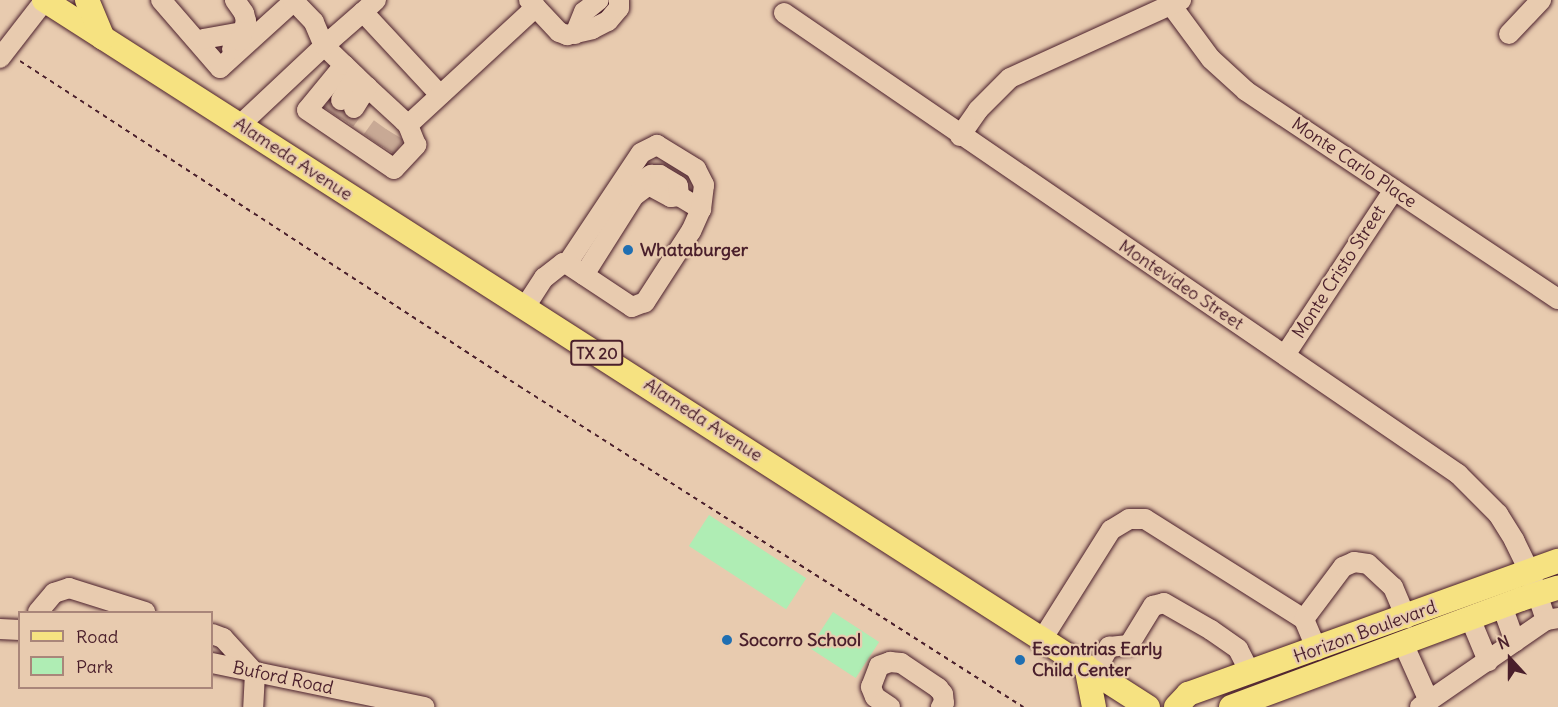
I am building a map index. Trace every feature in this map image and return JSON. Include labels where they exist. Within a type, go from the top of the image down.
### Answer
[{"type":"main road","name":"Alameda Avenue","points":[[45,0],[1148,707]]},
{"type":"main road","points":[[87,0],[103,38]]},
{"type":"main road","name":"Horizon Boulevard","points":[[1231,707],[1251,703],[1502,606],[1542,585],[1558,561]]},
{"type":"main road","name":"Horizon Boulevard","points":[[1176,707],[1188,694],[1406,618],[1542,585]]},
{"type":"main road","points":[[1090,669],[1094,707]]},
{"type":"street","points":[[5,52],[45,0]]},
{"type":"street","points":[[161,0],[220,68],[293,1],[314,22],[324,46],[356,76],[387,135]]},
{"type":"street","points":[[185,27],[194,30],[217,52],[232,49],[243,32],[244,13],[235,0]]},
{"type":"street","points":[[243,0],[267,26]]},
{"type":"street","points":[[575,34],[584,12],[599,0]]},
{"type":"street","points":[[387,135],[440,95],[532,4],[559,32],[575,34],[608,21],[619,8],[620,0]]},
{"type":"street","points":[[1509,34],[1541,0]]},
{"type":"street","points":[[960,136],[978,110],[1010,78],[1176,3]]},
{"type":"street","name":"Monte Carlo Place","points":[[1176,3],[1224,73],[1246,91],[1558,299]]},
{"type":"street","points":[[240,125],[369,6],[440,95]]},
{"type":"street","name":"Montevideo Street","points":[[784,13],[960,136],[1458,474],[1498,514],[1542,585],[1552,619]]},
{"type":"street","points":[[356,76],[307,110],[339,116],[387,135]]},
{"type":"street","points":[[339,116],[356,76]]},
{"type":"street","points":[[525,307],[544,278],[563,263],[632,307],[645,302],[691,231],[701,209],[704,185],[696,169],[657,145],[641,153],[567,264]]},
{"type":"street","points":[[584,275],[644,180],[651,175],[660,176],[678,186],[679,196],[701,209]]},
{"type":"street","name":"Monte Cristo Street","points":[[1285,355],[1394,190]]},
{"type":"street","points":[[1043,638],[1112,530],[1129,519],[1145,519],[1304,619],[1317,650]]},
{"type":"street","points":[[1304,619],[1343,567],[1354,561],[1368,564],[1393,587],[1406,618]]},
{"type":"street","points":[[39,611],[54,593],[69,588],[142,611]]},
{"type":"street","points":[[1090,669],[1109,647],[1130,645],[1153,606],[1164,603],[1211,630],[1238,649],[1250,673]]},
{"type":"street","points":[[1502,606],[1515,642]]},
{"type":"street","points":[[1470,618],[1488,661]]},
{"type":"street","points":[[1403,643],[1425,704],[1552,619]]},
{"type":"street","points":[[0,628],[18,630]]},
{"type":"street","points":[[213,634],[224,638],[255,673],[253,707]]},
{"type":"street","points":[[890,707],[875,697],[871,687],[879,666],[890,662],[901,663],[938,688],[943,694],[944,703],[941,707]]},
{"type":"street","name":"Buford Road","points":[[213,663],[425,707]]},
{"type":"path","points":[[5,52],[519,386],[1023,707]]},
{"type":"green space","points":[[709,515],[806,578],[786,609],[689,546]]},
{"type":"green space","points":[[833,612],[879,642],[856,678],[810,648]]},
{"type":"tunnel","points":[[332,113],[341,100]]},
{"type":"tunnel","points":[[345,121],[354,108]]},
{"type":"tunnel","points":[[372,140],[382,126]]},
{"type":"tunnel","points":[[386,149],[395,134]]},
{"type":"place","name":"Whataburger","points":[[628,250]]},
{"type":"place","name":"Socorro School","points":[[727,640]]},
{"type":"place","name":"Escontrias Early Child Center","points":[[1020,660]]}]
